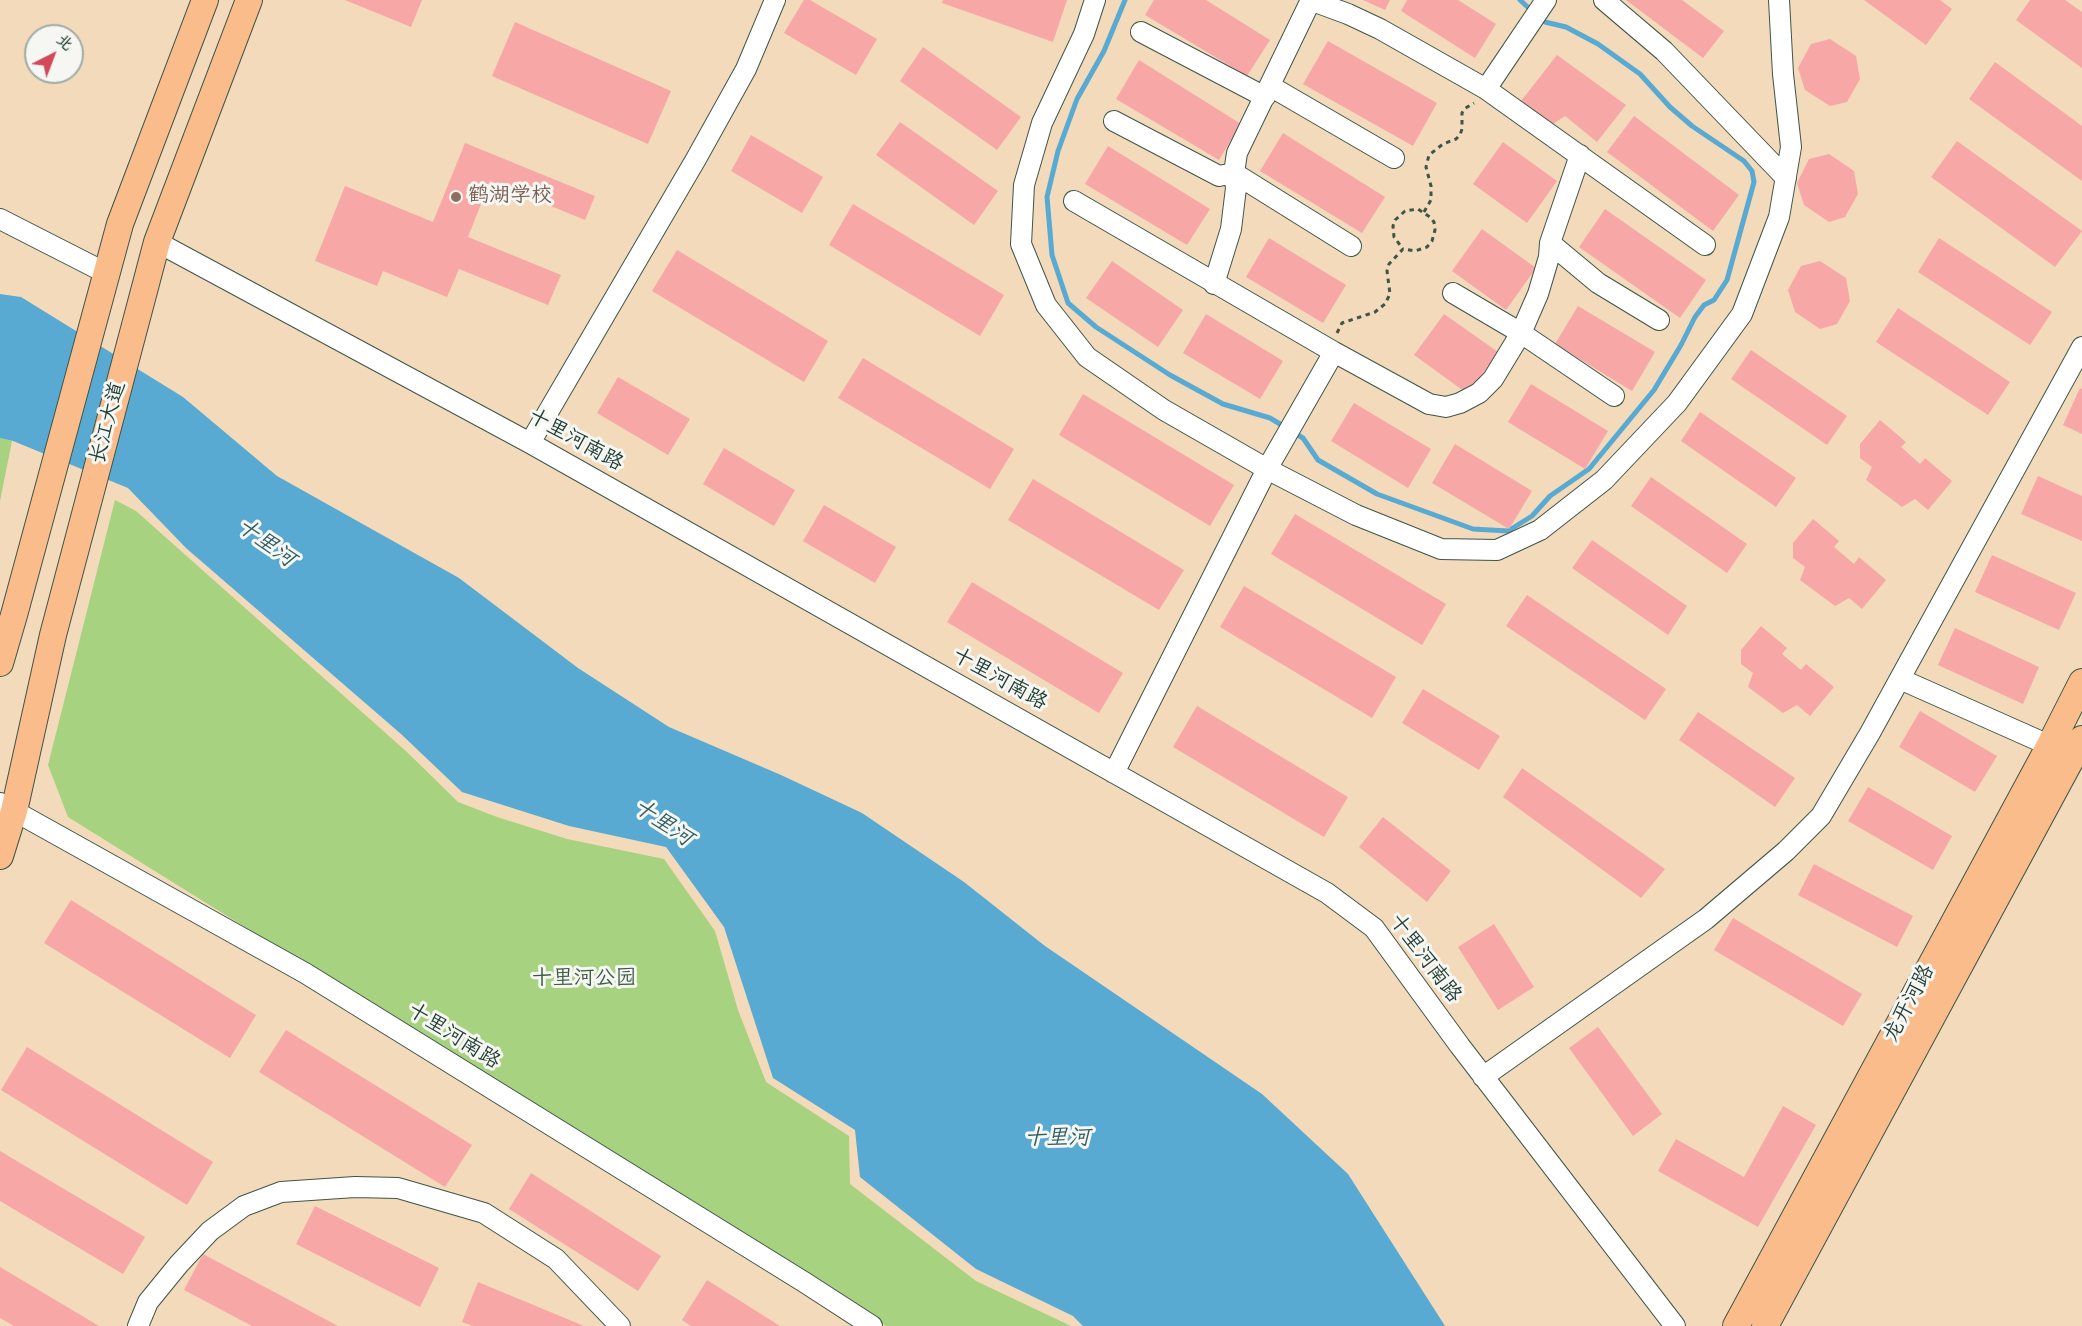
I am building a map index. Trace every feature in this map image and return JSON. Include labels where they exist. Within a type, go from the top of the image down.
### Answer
[{"type":"main road","name":"长江大道","points":[[0,663],[120,224],[205,0]]},
{"type":"main road","name":"长江大道","points":[[0,856],[7,807],[157,242],[249,0]]},
{"type":"main road","name":"龙开河路","points":[[1736,1326],[2082,682]]},
{"type":"main road","name":"龙开河路","points":[[1765,1326],[2079,752]]},
{"type":"street","points":[[530,442],[702,149],[746,69],[775,0]]},
{"type":"street","points":[[1095,0],[1084,34],[1042,123],[1024,185],[1021,244],[1046,305],[1087,357],[1164,410],[1267,470],[1356,514],[1441,549],[1497,550],[1540,530],[1604,480],[1677,403],[1742,314],[1779,217],[1791,147],[1783,74],[1779,0]]},
{"type":"street","points":[[1214,284],[1231,229],[1236,188],[1234,173],[1238,153],[1311,0],[1380,29],[1486,89],[1705,245]]},
{"type":"street","points":[[1486,89],[1546,0]]},
{"type":"street","points":[[1604,0],[1664,51],[1786,178]]},
{"type":"street","points":[[1141,32],[1267,91],[1394,158]]},
{"type":"street","points":[[1113,121],[1219,176],[1234,173],[1351,246]]},
{"type":"street","points":[[1074,201],[1334,352],[1429,404],[1446,407],[1461,404],[1479,393],[1493,379],[1521,333],[1538,294],[1549,257],[1550,243],[1580,155]]},
{"type":"street","points":[[0,219],[106,273]]},
{"type":"street","name":"十里河南路","points":[[157,242],[530,442],[1327,893],[1374,928],[1483,1077],[1674,1326]]},
{"type":"street","points":[[1550,243],[1598,282],[1659,320]]},
{"type":"street","points":[[1453,293],[1521,333],[1614,396]]},
{"type":"street","points":[[1483,1077],[1706,919],[1786,851],[1821,816],[1900,679],[2082,347]]},
{"type":"street","points":[[1114,773],[1267,470],[1334,352]]},
{"type":"street","points":[[1900,679],[2050,745],[2079,752]]},
{"type":"street","name":"十里河南路","points":[[7,807],[305,973],[872,1326]]},
{"type":"street","points":[[138,1326],[148,1302],[179,1264],[210,1232],[244,1206],[281,1192],[355,1187],[398,1188],[484,1213],[556,1259],[620,1326]]},
{"type":"path","points":[[1424,212],[1431,200],[1431,186],[1426,167],[1430,154],[1460,135],[1464,109],[1486,89]]},
{"type":"path","points":[[1411,209],[1418,209],[1434,222],[1435,230],[1432,241],[1421,250],[1403,249],[1394,237],[1395,220],[1411,209]]},
{"type":"path","points":[[1334,352],[1335,336],[1342,323],[1375,312],[1384,304],[1390,294],[1387,271],[1389,264],[1403,249]]},
{"type":"green space","points":[[0,438],[12,441],[0,501]]},
{"type":"green space","name":"十里河公园","points":[[115,500],[136,511],[408,753],[458,802],[567,839],[664,859],[715,931],[738,1010],[766,1082],[849,1136],[850,1184],[976,1281],[1071,1326],[886,1326],[68,817],[48,765]]},
{"type":"water","name":"十里河","points":[[0,294],[21,297],[183,397],[277,476],[459,578],[578,668],[669,727],[862,813],[964,882],[1045,946],[1262,1094],[1348,1174],[1445,1326],[1083,1326],[1073,1316],[976,1269],[860,1177],[855,1130],[773,1078],[724,927],[666,847],[569,826],[462,792],[401,734],[186,548],[128,488],[13,441],[0,438]]},
{"type":"building","points":[[345,0],[422,0],[411,27]]},
{"type":"building","points":[[804,0],[810,0],[877,39],[856,75],[784,33]]},
{"type":"building","points":[[943,0],[1067,0],[1053,42],[942,3]]},
{"type":"building","points":[[1154,0],[1206,0],[1270,40],[1247,76],[1145,15]]},
{"type":"building","points":[[1363,0],[1390,0],[1385,10]]},
{"type":"building","points":[[1407,0],[1458,0],[1496,24],[1475,58],[1401,11]]},
{"type":"building","points":[[1626,0],[1682,0],[1724,31],[1703,58]]},
{"type":"building","points":[[1864,0],[1940,0],[1952,9],[1926,45]]},
{"type":"building","points":[[2030,0],[2065,0],[2082,12],[2082,68],[2016,20]]},
{"type":"building","points":[[515,22],[671,91],[648,144],[492,76]]},
{"type":"building","points":[[1830,39],[1856,56],[1860,79],[1847,102],[1830,106],[1805,90],[1798,68],[1811,44]]},
{"type":"building","points":[[1328,41],[1437,103],[1413,146],[1303,84]]},
{"type":"building","points":[[923,47],[1021,117],[997,150],[900,81]]},
{"type":"building","points":[[1557,55],[1626,105],[1597,142],[1565,116],[1553,124],[1521,101]]},
{"type":"building","points":[[1139,60],[1241,124],[1219,160],[1116,99]]},
{"type":"building","points":[[1995,62],[2082,126],[2082,181],[1969,99]]},
{"type":"building","points":[[1634,116],[1739,195],[1713,231],[1607,152]]},
{"type":"building","points":[[900,122],[998,191],[974,225],[876,155]]},
{"type":"building","points":[[1283,133],[1385,197],[1362,233],[1260,171]]},
{"type":"building","points":[[751,135],[823,177],[802,213],[731,171]]},
{"type":"building","points":[[1957,141],[2082,231],[2055,267],[1931,177]]},
{"type":"building","points":[[1503,142],[1557,181],[1527,223],[1473,184]]},
{"type":"building","points":[[465,143],[595,196],[585,220],[490,181],[468,237],[561,275],[548,305],[459,269],[447,297],[383,271],[377,286],[315,261],[345,186],[433,222]]},
{"type":"building","points":[[1108,146],[1210,209],[1187,245],[1085,184]]},
{"type":"building","points":[[1829,154],[1854,171],[1858,194],[1845,217],[1829,222],[1804,205],[1797,183],[1809,159]]},
{"type":"building","points":[[853,204],[1004,295],[980,336],[829,245]]},
{"type":"building","points":[[1605,209],[1706,280],[1680,318],[1579,247]]},
{"type":"building","points":[[1482,229],[1536,268],[1506,310],[1452,271]]},
{"type":"building","points":[[1269,238],[1346,285],[1323,323],[1246,277]]},
{"type":"building","points":[[1939,238],[2052,312],[2030,345],[1918,272]]},
{"type":"building","points":[[677,250],[828,341],[804,382],[652,291]]},
{"type":"building","points":[[1112,261],[1183,310],[1158,347],[1086,298]]},
{"type":"building","points":[[1820,261],[1846,278],[1850,301],[1837,324],[1820,329],[1795,312],[1788,290],[1801,266]]},
{"type":"building","points":[[1578,306],[1655,352],[1632,391],[1555,344]]},
{"type":"building","points":[[1898,308],[2010,382],[1988,415],[1876,342]]},
{"type":"building","points":[[1206,314],[1283,361],[1260,399],[1183,353]]},
{"type":"building","points":[[1444,314],[1498,352],[1468,394],[1414,355]]},
{"type":"building","points":[[1751,350],[1847,416],[1827,445],[1731,379]]},
{"type":"building","points":[[863,358],[1014,449],[990,489],[838,398]]},
{"type":"building","points":[[618,377],[690,419],[668,455],[597,413]]},
{"type":"building","points":[[1531,384],[1608,431],[1585,469],[1508,422]]},
{"type":"building","points":[[2080,388],[2082,389],[2082,434],[2063,425]]},
{"type":"building","points":[[1083,394],[1234,485],[1210,526],[1059,435]]},
{"type":"building","points":[[1354,403],[1431,449],[1408,488],[1331,441]]},
{"type":"building","points":[[1700,412],[1796,478],[1776,507],[1681,441]]},
{"type":"building","points":[[1880,420],[1906,442],[1901,447],[1920,464],[1925,458],[1952,481],[1928,510],[1915,499],[1902,507],[1866,480],[1872,467],[1860,458],[1860,444]]},
{"type":"building","points":[[1455,444],[1532,491],[1509,529],[1432,483]]},
{"type":"building","points":[[724,448],[795,490],[774,526],[703,484]]},
{"type":"building","points":[[2038,476],[2082,496],[2082,541],[2021,514]]},
{"type":"building","points":[[1651,477],[1747,544],[1727,573],[1631,506]]},
{"type":"building","points":[[1033,479],[1184,570],[1159,610],[1008,520]]},
{"type":"building","points":[[824,505],[896,547],[875,583],[803,541]]},
{"type":"building","points":[[1295,514],[1446,604],[1422,645],[1271,554]]},
{"type":"building","points":[[1813,519],[1839,541],[1834,547],[1854,564],[1859,557],[1886,580],[1862,609],[1849,598],[1835,606],[1800,580],[1805,567],[1793,558],[1793,543]]},
{"type":"building","points":[[1592,540],[1687,606],[1668,635],[1572,568]]},
{"type":"building","points":[[1992,555],[2076,593],[2059,630],[1975,592]]},
{"type":"building","points":[[972,582],[1123,673],[1099,713],[947,622]]},
{"type":"building","points":[[1244,586],[1396,677],[1372,718],[1220,627]]},
{"type":"building","points":[[1527,595],[1666,689],[1645,720],[1506,626]]},
{"type":"building","points":[[1761,626],[1787,648],[1782,654],[1801,670],[1806,664],[1834,687],[1810,716],[1797,705],[1783,713],[1748,687],[1753,673],[1741,664],[1741,650]]},
{"type":"building","points":[[1955,628],[2039,667],[2023,704],[1938,665]]},
{"type":"building","points":[[1423,689],[1500,736],[1479,770],[1402,723]]},
{"type":"building","points":[[1197,706],[1348,797],[1324,837],[1173,747]]},
{"type":"building","points":[[1920,711],[1997,756],[1975,792],[1899,747]]},
{"type":"building","points":[[1698,712],[1795,778],[1775,807],[1679,740]]},
{"type":"building","points":[[1522,768],[1665,869],[1641,898],[1503,797]]},
{"type":"building","points":[[1868,787],[1952,836],[1933,870],[1848,821]]},
{"type":"building","points":[[1383,817],[1451,871],[1427,902],[1359,847]]},
{"type":"building","points":[[1814,864],[1913,916],[1897,947],[1798,895]]},
{"type":"building","points":[[71,900],[256,1015],[230,1058],[44,943]]},
{"type":"building","points":[[1733,918],[1862,994],[1843,1026],[1714,950]]},
{"type":"building","points":[[1494,924],[1534,987],[1498,1010],[1458,947]]},
{"type":"building","points":[[1598,1027],[1662,1114],[1633,1136],[1569,1048]]},
{"type":"building","points":[[286,1030],[472,1145],[445,1187],[259,1072]]},
{"type":"building","points":[[27,1047],[213,1162],[187,1205],[1,1090]]},
{"type":"building","points":[[1783,1106],[1816,1125],[1758,1227],[1658,1171],[1676,1139],[1744,1177]]},
{"type":"building","points":[[0,1151],[145,1237],[123,1274],[0,1201]]},
{"type":"building","points":[[531,1173],[661,1256],[638,1291],[509,1209]]},
{"type":"building","points":[[315,1206],[439,1268],[420,1307],[296,1244]]},
{"type":"building","points":[[203,1254],[338,1326],[252,1326],[184,1290]]},
{"type":"building","points":[[0,1267],[99,1326],[14,1326],[0,1318]]},
{"type":"building","points":[[707,1280],[780,1326],[691,1326],[682,1320]]},
{"type":"building","points":[[478,1282],[584,1326],[473,1326],[462,1322]]},
{"type":"waterway","points":[[1125,0],[1104,51],[1077,99],[1058,151],[1047,197],[1052,255],[1068,303],[1096,327],[1170,375],[1223,404],[1270,418],[1285,427]]},
{"type":"waterway","points":[[1520,0],[1533,12]]},
{"type":"waterway","points":[[1293,432],[1303,438],[1318,460],[1377,494],[1473,529],[1508,531],[1532,516],[1550,496],[1589,469],[1654,390],[1695,317],[1704,305],[1714,300],[1727,280],[1754,182],[1752,171],[1744,161],[1692,126],[1670,107],[1640,74],[1598,44],[1566,27],[1545,22],[1540,18]]},
{"type":"place","name":"鹤湖学校","points":[[456,197]]}]
